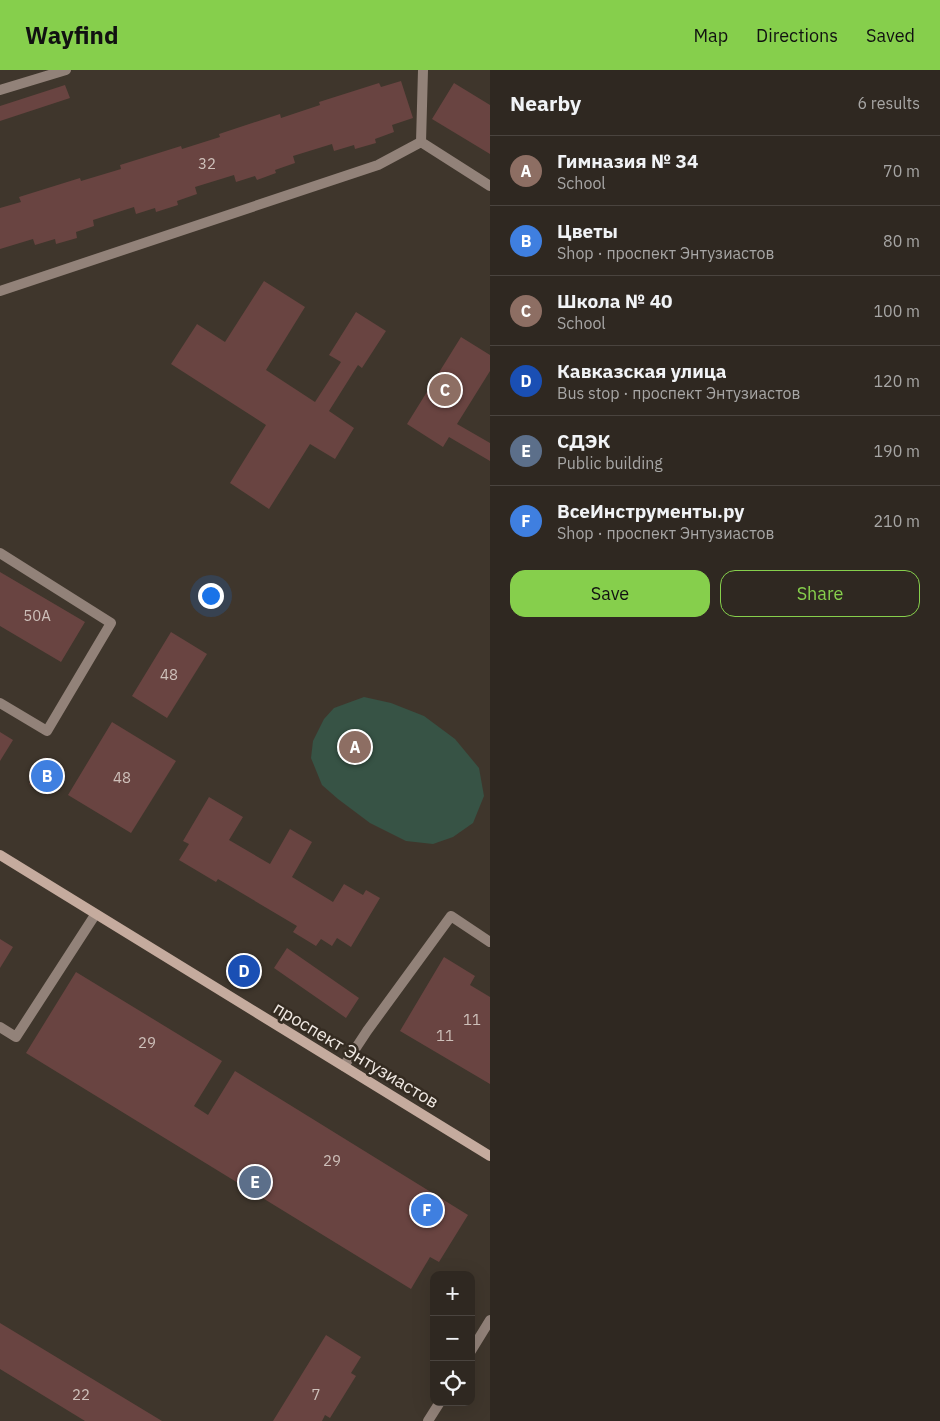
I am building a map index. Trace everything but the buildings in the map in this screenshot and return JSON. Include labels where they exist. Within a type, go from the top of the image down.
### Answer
[{"type":"main road","name":"проспект Энтузиастов","points":[[0,855],[490,1156]]},
{"type":"street","points":[[0,90],[66,70]]},
{"type":"street","points":[[421,142],[423,70]]},
{"type":"street","points":[[421,142],[490,186]]},
{"type":"street","points":[[0,291],[378,165],[421,142]]},
{"type":"street","points":[[0,553],[111,623],[47,731],[0,703]]},
{"type":"street","points":[[0,1027],[16,1037],[95,915]]},
{"type":"street","points":[[344,1066],[367,1031],[451,916],[490,942]]},
{"type":"street","points":[[475,1344],[490,1320]]},
{"type":"street","points":[[428,1421],[437,1406]]},
{"type":"green space","points":[[364,697],[391,703],[424,716],[455,739],[479,768],[484,796],[473,823],[453,837],[433,844],[406,841],[370,823],[322,785],[311,758],[313,741],[324,719],[334,708]]},
{"type":"place","name":"Школа № 40","points":[[445,390]]},
{"type":"place","name":"Гимназия № 34","points":[[355,747]]},
{"type":"place","name":"Цветы","points":[[47,776]]},
{"type":"place","name":"Кавказская улица","points":[[244,971]]},
{"type":"place","name":"СДЭК","points":[[255,1182]]},
{"type":"place","name":"ВсеИнструменты.ру","points":[[427,1210]]}]
